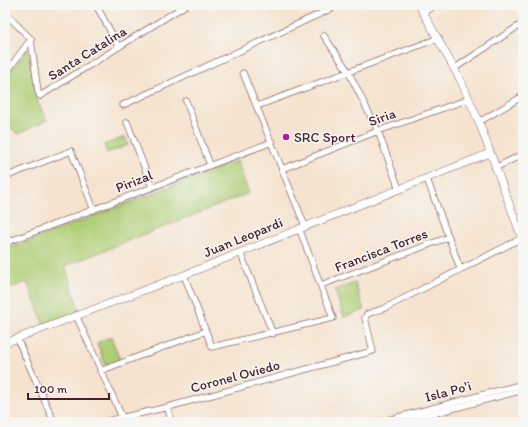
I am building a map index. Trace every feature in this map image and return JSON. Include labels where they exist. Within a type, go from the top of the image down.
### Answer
[{"type":"main road","points":[[419,5],[455,68],[469,99],[479,122],[522,239]]},
{"type":"main road","name":"Juan Leopardi","points":[[5,343],[184,275],[490,153]]},
{"type":"street","points":[[96,5],[119,47]]},
{"type":"street","name":"Santa Catalina","points":[[31,39],[38,92],[40,96],[185,5]]},
{"type":"street","points":[[123,105],[339,5]]},
{"type":"street","points":[[423,13],[435,5]]},
{"type":"street","points":[[5,13],[31,39],[5,74]]},
{"type":"street","points":[[455,68],[523,24]]},
{"type":"street","points":[[324,36],[348,71],[378,131],[399,188]]},
{"type":"street","points":[[257,106],[438,38]]},
{"type":"street","points":[[184,275],[212,347],[273,334],[334,318],[321,285],[272,142],[243,73]]},
{"type":"street","points":[[479,122],[523,96]]},
{"type":"street","name":"Siria","points":[[282,169],[378,131],[469,99]]},
{"type":"street","points":[[186,101],[210,165]]},
{"type":"street","points":[[127,122],[152,187]]},
{"type":"street","name":"Pirizal","points":[[5,243],[272,142]]},
{"type":"street","points":[[5,177],[71,150],[94,210]]},
{"type":"street","points":[[495,168],[523,154]]},
{"type":"street","points":[[427,179],[460,268],[522,239]]},
{"type":"street","name":"Francisca Torres","points":[[321,285],[449,237]]},
{"type":"street","points":[[240,252],[273,334]]},
{"type":"street","name":"Coronel Oviedo","points":[[103,422],[168,407],[373,351],[365,318],[366,315],[386,308],[460,268]]},
{"type":"street","points":[[76,316],[122,417]]},
{"type":"street","points":[[100,371],[206,331]]},
{"type":"street","points":[[17,338],[54,422]]},
{"type":"street","name":"Isla Po'i","points":[[380,422],[523,384]]},
{"type":"street","name":"Isla Po'i","points":[[402,422],[523,390]]},
{"type":"street","points":[[168,407],[171,422]]},
{"type":"green space","points":[[28,48],[38,103],[47,120],[18,134],[5,122],[5,79]]},
{"type":"green space","points":[[125,137],[128,145],[107,153],[104,145]]},
{"type":"green space","points":[[237,161],[249,193],[65,266],[80,312],[44,325],[27,282],[5,290],[5,250]]},
{"type":"green space","points":[[355,283],[364,310],[344,317],[335,290]]},
{"type":"green space","points":[[111,337],[120,360],[106,366],[97,343]]},
{"type":"place","name":"SRC Sport","points":[[286,137]]}]
